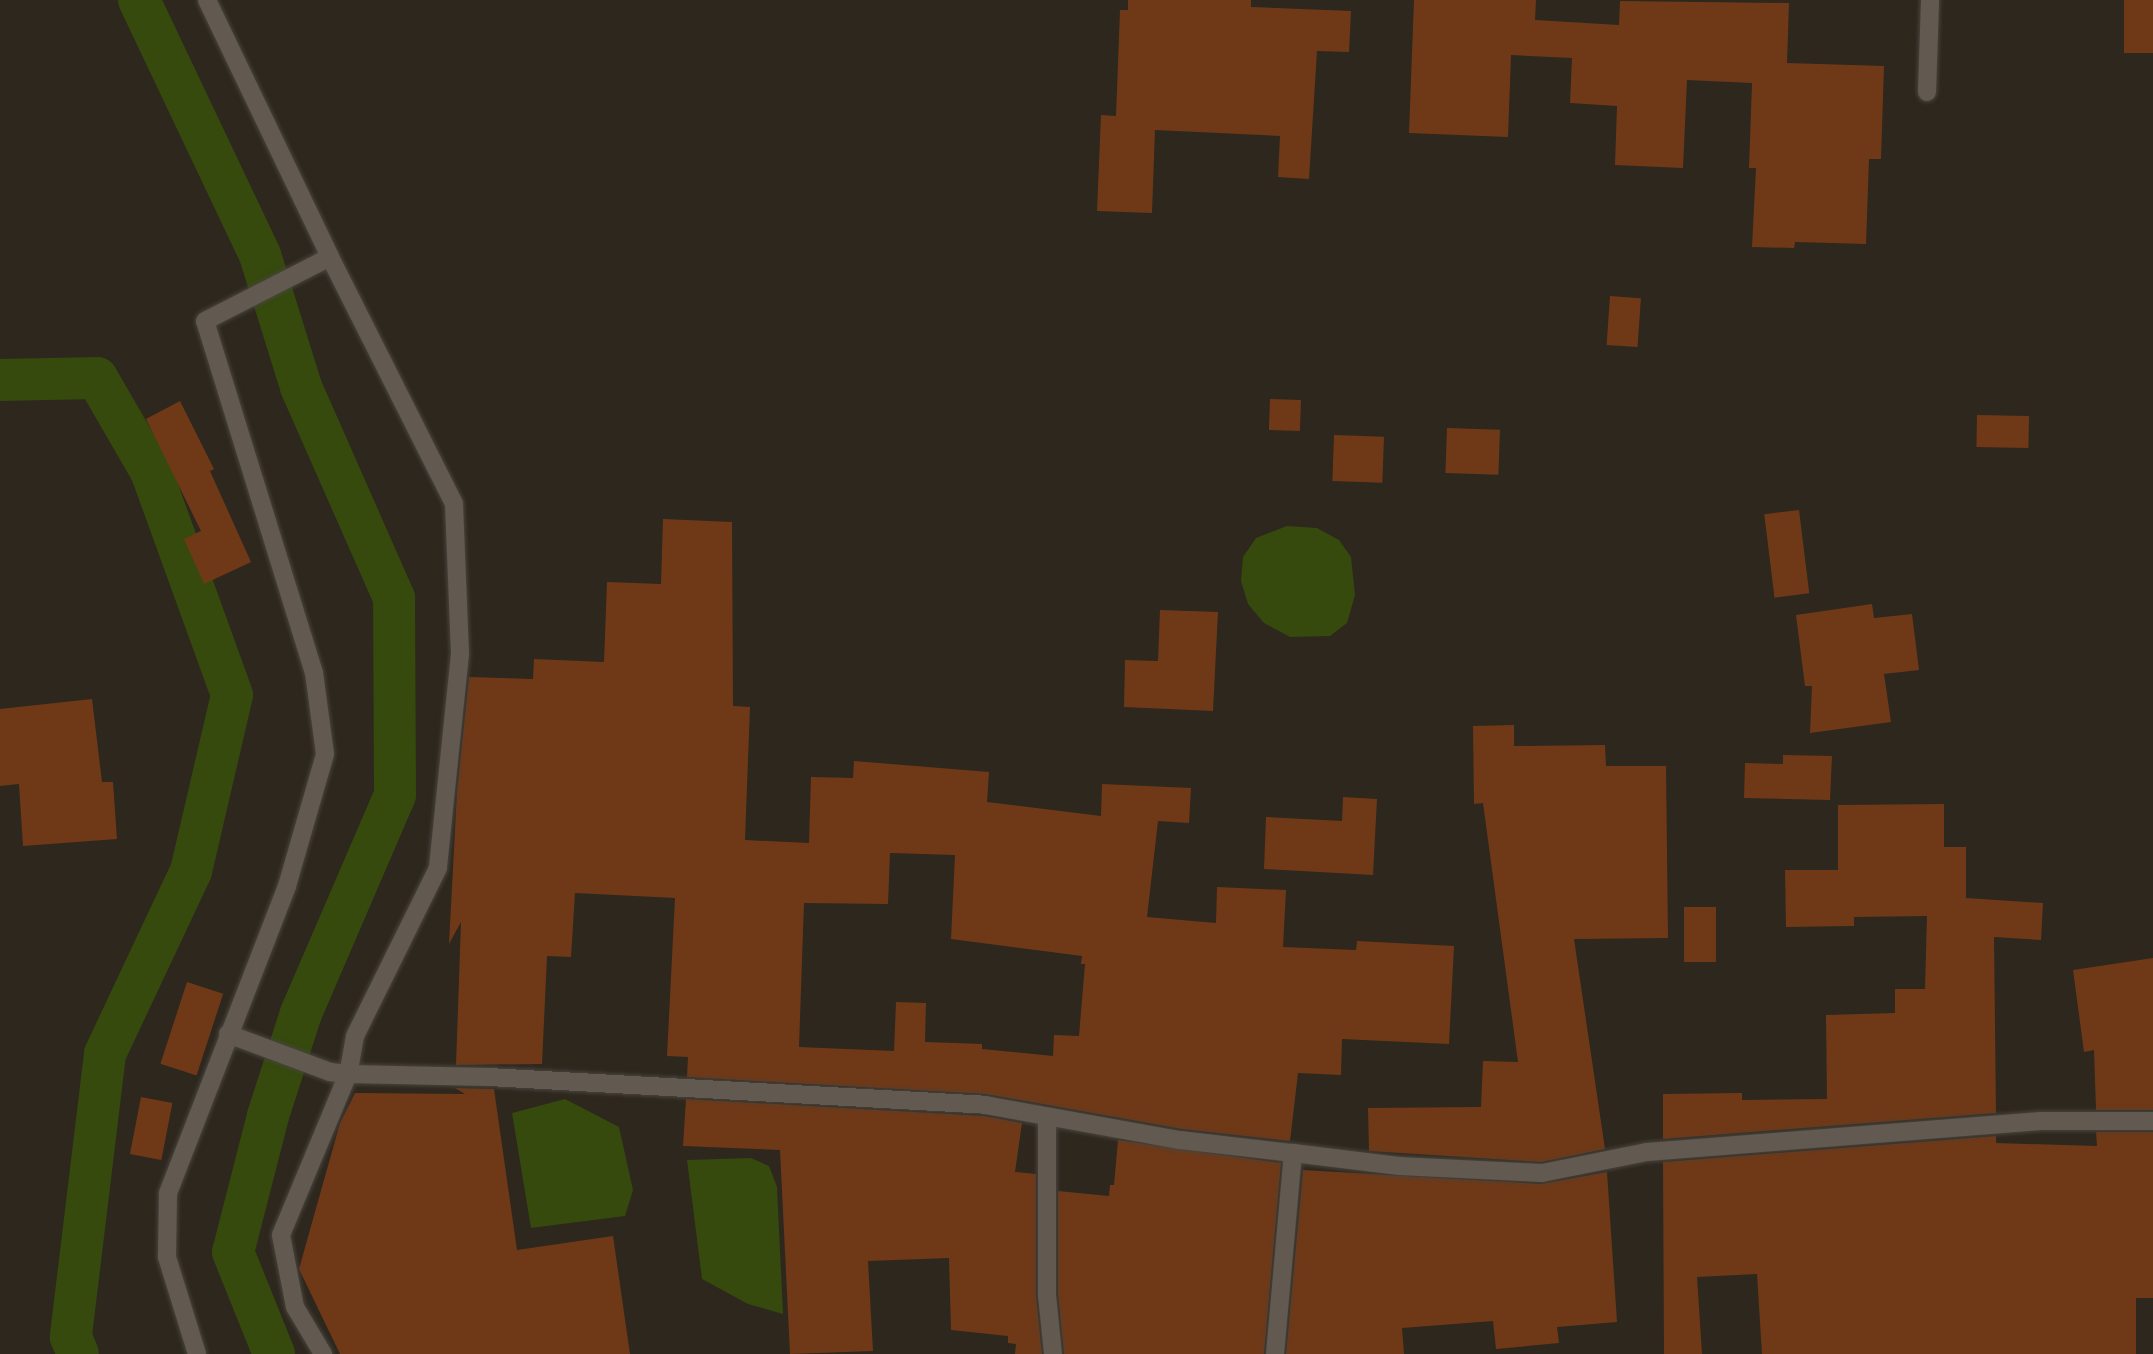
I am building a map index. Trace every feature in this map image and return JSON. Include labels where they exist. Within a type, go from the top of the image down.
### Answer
[{"type":"street","points":[[207,0],[328,258],[454,504],[460,654],[438,868],[339,1073],[281,1235],[295,1307],[323,1354]]},
{"type":"street","points":[[1927,92],[1930,0]]},
{"type":"street","points":[[197,1354],[167,1257],[168,1193],[286,886],[325,754],[314,673],[205,321],[328,258]]},
{"type":"street","points":[[228,1034],[339,1073],[730,1089],[985,1105],[1180,1140],[1399,1166],[1542,1173],[1647,1152],[2041,1121],[2153,1121]]},
{"type":"street","points":[[1047,1117],[1047,1295],[1053,1354]]},
{"type":"street","points":[[1275,1354],[1293,1153]]},
{"type":"shaded area","points":[[1287,526],[1317,528],[1339,540],[1351,557],[1355,595],[1347,623],[1330,636],[1290,637],[1264,623],[1248,604],[1241,581],[1243,557],[1256,538]]},
{"type":"shaded area","points":[[565,1099],[619,1127],[633,1190],[625,1216],[531,1228],[512,1113]]},
{"type":"shaded area","points":[[751,1158],[769,1166],[777,1187],[783,1314],[748,1304],[702,1279],[687,1160]]},
{"type":"building","points":[[1128,0],[1251,0],[1251,7],[1351,11],[1349,52],[1317,51],[1309,179],[1278,177],[1280,136],[1155,130],[1152,213],[1097,211],[1101,115],[1116,116],[1120,10],[1128,10]]},
{"type":"building","points":[[1414,0],[1536,0],[1535,20],[1619,25],[1620,1],[1789,3],[1787,63],[1884,66],[1881,159],[1869,159],[1866,244],[1795,242],[1794,248],[1752,247],[1756,168],[1749,168],[1752,83],[1687,80],[1683,168],[1615,165],[1617,106],[1570,103],[1572,58],[1511,55],[1508,137],[1409,133]]},
{"type":"building","points":[[2124,0],[2153,0],[2153,53],[2124,53]]},
{"type":"building","points":[[1610,296],[1641,298],[1638,347],[1607,345]]},
{"type":"building","points":[[1270,399],[1301,400],[1300,431],[1269,430]]},
{"type":"building","points":[[180,401],[214,469],[210,471],[251,562],[204,584],[184,539],[201,531],[146,419]]},
{"type":"building","points":[[1977,415],[2029,416],[2028,448],[1976,447]]},
{"type":"building","points":[[1447,428],[1500,430],[1498,475],[1445,473]]},
{"type":"building","points":[[1334,435],[1384,437],[1382,483],[1332,481]]},
{"type":"building","points":[[1799,510],[1809,593],[1774,598],[1764,514]]},
{"type":"building","points":[[663,519],[732,522],[733,706],[750,707],[745,840],[809,843],[811,777],[853,778],[854,761],[989,772],[987,802],[1101,816],[1102,784],[1191,788],[1189,823],[1158,821],[1147,917],[1216,923],[1217,887],[1286,890],[1283,947],[1356,950],[1357,941],[1454,946],[1449,1044],[1342,1039],[1341,1075],[1298,1073],[1290,1141],[1182,1129],[986,1094],[687,1077],[688,1057],[667,1056],[675,898],[575,893],[571,957],[547,956],[542,1064],[456,1065],[461,922],[449,944],[457,792],[469,677],[533,679],[534,659],[604,662],[607,582],[661,584]],"holes":[[[890,853],[955,855],[951,939],[1082,956],[1081,964],[1085,964],[1079,1036],[1054,1035],[1053,1056],[982,1049],[982,1044],[925,1042],[926,1003],[896,1002],[894,1051],[799,1047],[804,903],[888,904]]]},
{"type":"building","points":[[1872,604],[1874,618],[1912,614],[1919,670],[1884,674],[1891,722],[1810,733],[1812,686],[1805,686],[1796,615]]},
{"type":"building","points":[[1160,610],[1218,612],[1213,711],[1124,707],[1125,660],[1158,661]]},
{"type":"building","points":[[92,699],[102,782],[113,782],[117,839],[23,846],[19,784],[0,786],[0,709]]},
{"type":"building","points":[[1514,725],[1514,746],[1605,745],[1606,766],[1666,766],[1668,938],[1574,939],[1605,1149],[1541,1162],[1369,1151],[1368,1108],[1481,1107],[1483,1061],[1518,1062],[1483,803],[1474,804],[1473,726]]},
{"type":"building","points":[[1783,755],[1832,756],[1830,800],[1744,798],[1745,763],[1783,764]]},
{"type":"building","points":[[1343,797],[1377,799],[1373,875],[1264,869],[1266,817],[1342,821]]},
{"type":"building","points":[[1944,804],[1944,847],[1966,847],[1966,898],[2043,903],[2041,940],[1994,937],[1996,1113],[1663,1139],[1663,1094],[1742,1093],[1742,1100],[1827,1099],[1826,1015],[1895,1013],[1895,989],[1925,989],[1927,916],[1854,917],[1854,926],[1786,927],[1785,870],[1838,870],[1838,805]]},
{"type":"building","points":[[1684,907],[1716,907],[1716,962],[1684,962]]},
{"type":"building","points":[[2153,958],[2153,1110],[2096,1110],[2094,1050],[2084,1052],[2073,970]]},
{"type":"building","points":[[187,982],[223,994],[197,1076],[160,1064]]},
{"type":"building","points":[[455,1088],[494,1089],[517,1250],[613,1236],[630,1354],[340,1354],[299,1269],[340,1123],[355,1093],[465,1094]]},
{"type":"building","points":[[141,1097],[172,1103],[161,1160],[130,1154]]},
{"type":"building","points":[[686,1099],[984,1116],[1022,1123],[1015,1172],[1036,1174],[1036,1295],[1042,1354],[1015,1354],[1016,1344],[1008,1343],[1008,1336],[951,1330],[949,1258],[868,1261],[873,1351],[790,1354],[780,1150],[683,1146]]},
{"type":"building","points":[[2096,1132],[2153,1132],[2153,1298],[2136,1298],[2136,1354],[1762,1354],[1757,1274],[1697,1277],[1702,1354],[1664,1354],[1663,1162],[1996,1136],[1996,1143],[2097,1146]]},
{"type":"building","points":[[1118,1140],[1281,1163],[1264,1354],[1064,1354],[1058,1294],[1058,1191],[1109,1196],[1110,1185],[1114,1185]]},
{"type":"building","points":[[1303,1170],[1541,1184],[1607,1172],[1617,1322],[1557,1327],[1559,1343],[1496,1349],[1493,1321],[1402,1328],[1404,1354],[1286,1354]]},
{"type":"waterway","points":[[139,0],[260,255],[301,387],[394,598],[395,795],[301,1013],[268,1116],[233,1252],[274,1354]]},
{"type":"waterway","points":[[0,380],[97,378],[151,471],[232,695],[191,871],[105,1054],[71,1337],[78,1354]]}]
